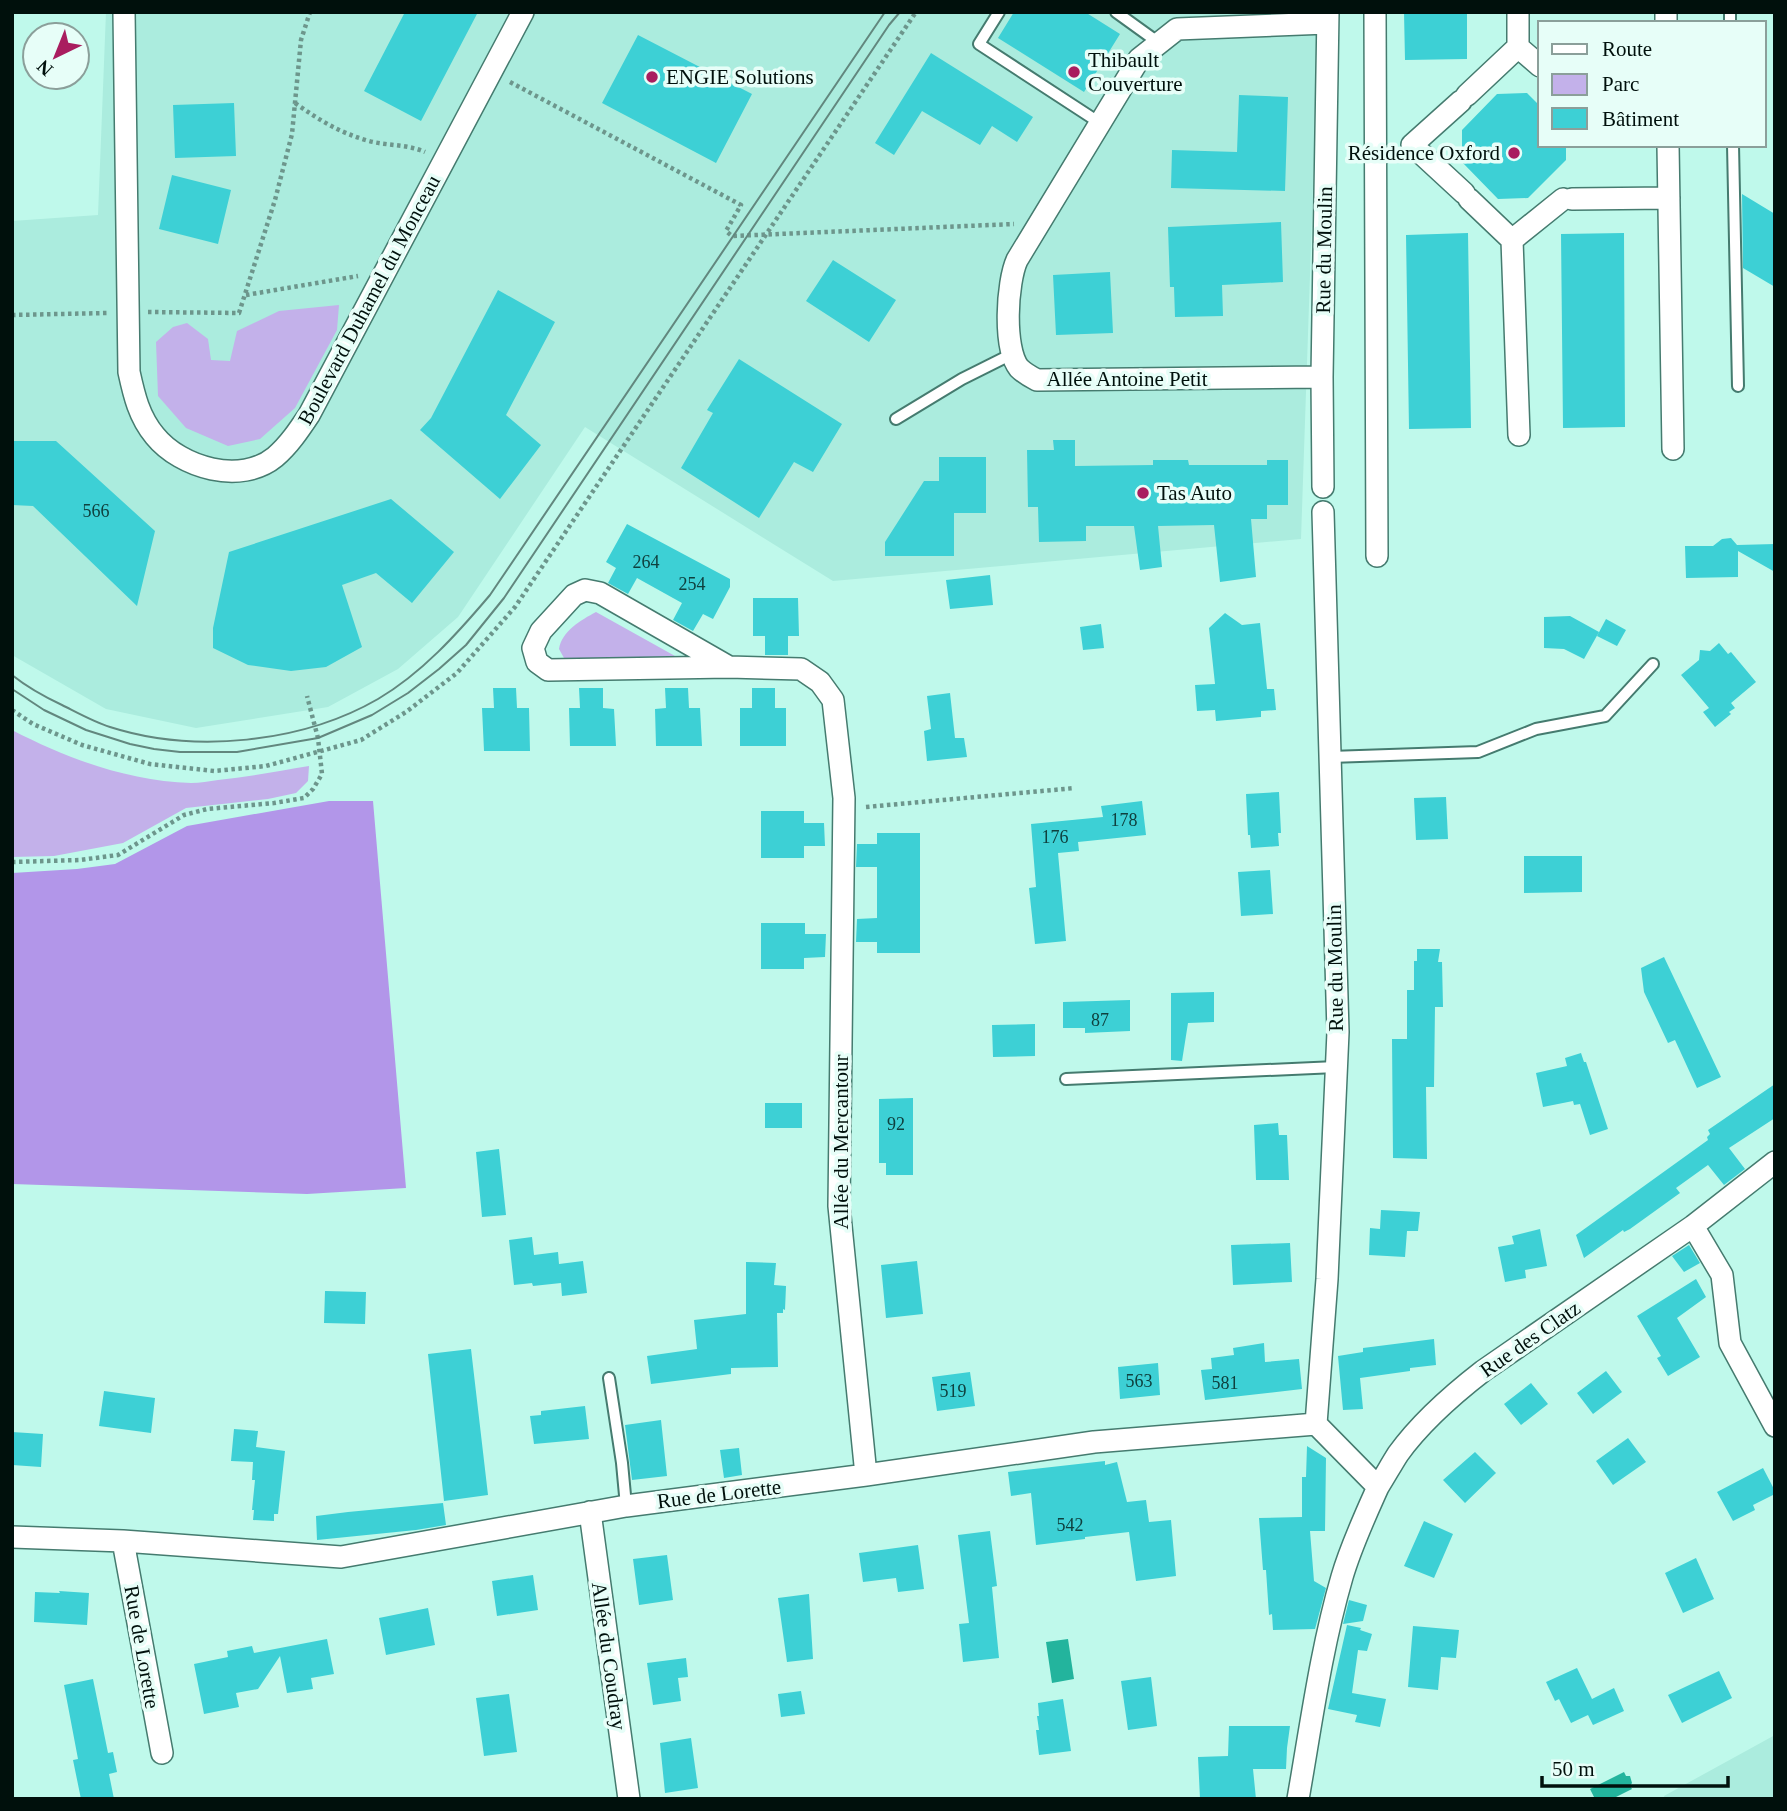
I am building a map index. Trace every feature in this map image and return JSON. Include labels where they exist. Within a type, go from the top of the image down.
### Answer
[{"type":"street","name":"Boulevard Duhamel du Monceau","points":[[124,12],[129,372],[142,417],[155,437],[171,452],[185,460],[233,472],[258,466],[273,458],[293,440],[309,415],[523,12]]},
{"type":"street","points":[[1375,12],[1377,556]]},
{"type":"street","points":[[1376,148],[1412,145],[1518,47],[1518,12]]},
{"type":"street","points":[[1012,354],[1008,333],[1011,273],[1139,59],[1177,29],[1327,18]]},
{"type":"street","name":"Rue du Moulin","points":[[1323,488],[1327,18]]},
{"type":"street","points":[[1518,47],[1538,64]]},
{"type":"street","points":[[1412,145],[1512,240],[1519,435]]},
{"type":"street","points":[[1668,147],[1673,449]]},
{"type":"street","points":[[1512,240],[1567,199],[1669,198]]},
{"type":"street","name":"Allée Antoine Petit","points":[[1012,354],[1019,367],[1037,380],[1322,377]]},
{"type":"street","name":"Rue du Moulin","points":[[1316,1424],[1327,1279],[1338,1032],[1324,512]]},
{"type":"street","name":"Allée du Mercantour","points":[[729,667],[600,593],[585,590],[574,595],[541,631],[533,648],[537,662],[548,670],[729,667],[801,669],[820,682],[833,700],[844,809],[839,1206],[866,1475]]},
{"type":"street","name":"Rue des Clatz","points":[[1298,1799],[1326,1639],[1342,1576],[1360,1525],[1378,1487],[1399,1453],[1454,1393],[1693,1226],[1775,1162]]},
{"type":"street","points":[[1693,1226],[1722,1275],[1730,1343],[1775,1426]]},
{"type":"street","points":[[1316,1424],[1378,1487]]},
{"type":"street","name":"Rue de Lorette","points":[[12,1537],[123,1541],[341,1557],[626,1506],[1094,1442],[1316,1424]]},
{"type":"street","name":"Allée du Coudray","points":[[590,1513],[629,1799]]},
{"type":"street","name":"Rue de Lorette","points":[[123,1541],[162,1753]]},
{"type":"lane","points":[[999,12],[979,44],[1100,123]]},
{"type":"lane","points":[[1116,12],[1159,43]]},
{"type":"lane","points":[[1733,147],[1738,386]]},
{"type":"lane","points":[[896,419],[962,379],[1012,354]]},
{"type":"lane","points":[[1330,757],[1478,752],[1536,729],[1605,716],[1653,664]]},
{"type":"lane","points":[[1066,1079],[1336,1067]]},
{"type":"lane","points":[[609,1378],[626,1506]]},
{"type":"path","points":[[12,315],[239,313],[275,200],[292,134],[301,40],[310,12]]},
{"type":"path","points":[[12,710],[33,724],[82,745],[150,764],[214,771],[266,766],[361,740],[406,712],[457,673],[515,607],[916,12]]},
{"type":"path","points":[[492,72],[741,205],[726,231],[732,236],[1040,223]]},
{"type":"path","points":[[295,103],[342,132],[370,141],[414,147],[445,160]]},
{"type":"path","points":[[246,295],[386,271]]},
{"type":"path","points":[[12,862],[80,860],[118,855],[184,815],[207,809],[304,798],[322,774],[318,738],[307,696]]},
{"type":"path","points":[[844,809],[1075,788]]},
{"type":"shaded area","points":[[106,12],[1319,12],[1301,539],[833,581],[585,427],[458,617],[398,669],[328,707],[196,728],[106,709],[12,655],[12,221],[98,215]]},
{"type":"shaded area","points":[[329,801],[373,801],[406,1188],[307,1194],[12,1184],[12,873],[115,864],[187,826]]},
{"type":"shaded area","points":[[1068,1639],[1074,1679],[1052,1683],[1046,1642]]},
{"type":"shaded area","points":[[1775,1735],[1775,1799],[1665,1799],[1664,1796]]},
{"type":"shaded area","points":[[1624,1772],[1626,1776],[1630,1776],[1632,1789],[1612,1799],[1595,1799],[1590,1789]]},
{"type":"green space","points":[[339,305],[337,330],[295,408],[260,439],[228,446],[186,428],[158,396],[156,342],[173,327],[187,323],[208,339],[211,360],[230,361],[237,331],[279,311]]},
{"type":"green space","points":[[596,612],[675,656],[674,660],[564,658],[559,649],[568,631]]},
{"type":"green space","points":[[12,730],[99,767],[144,778],[198,783],[309,766],[308,781],[296,793],[268,799],[186,808],[123,843],[54,856],[12,857]]},
{"type":"building","points":[[405,12],[478,12],[421,121],[364,91]]},
{"type":"building","name":"Thibault Couverture","points":[[1014,12],[1085,12],[1120,34],[1084,92],[998,38]]},
{"type":"building","points":[[1404,12],[1467,12],[1467,59],[1405,60]]},
{"type":"building","points":[[638,35],[752,94],[716,163],[602,103]]},
{"type":"building","points":[[931,53],[1033,117],[1017,142],[992,126],[980,145],[922,111],[894,155],[875,143]]},
{"type":"building","name":"Résidence Oxford","points":[[1527,93],[1538,104],[1538,147],[1566,147],[1566,160],[1528,198],[1498,199],[1462,162],[1462,130],[1497,94]]},
{"type":"building","points":[[1239,95],[1288,97],[1285,191],[1171,188],[1172,150],[1237,152]]},
{"type":"building","points":[[234,103],[236,156],[175,158],[173,105]]},
{"type":"building","points":[[172,175],[231,190],[218,244],[159,229]]},
{"type":"building","points":[[1742,194],[1775,214],[1775,287],[1743,268]]},
{"type":"building","points":[[1281,222],[1283,282],[1222,285],[1223,316],[1175,317],[1174,287],[1170,287],[1168,227]]},
{"type":"building","points":[[1468,233],[1471,428],[1409,429],[1406,235]]},
{"type":"building","points":[[1624,233],[1625,427],[1563,428],[1561,234]]},
{"type":"building","points":[[833,260],[896,300],[869,342],[806,301]]},
{"type":"building","points":[[1110,272],[1113,333],[1056,335],[1053,275]]},
{"type":"building","points":[[498,290],[555,322],[506,415],[541,445],[500,499],[420,430],[431,418]]},
{"type":"building","points":[[739,359],[842,424],[813,472],[794,462],[759,518],[681,468],[713,413],[707,410]]},
{"type":"building","points":[[1053,440],[1075,440],[1075,466],[1153,465],[1153,460],[1188,460],[1189,465],[1267,465],[1267,460],[1288,460],[1288,505],[1267,505],[1267,519],[1251,519],[1256,577],[1220,582],[1214,525],[1158,526],[1162,567],[1140,570],[1134,526],[1086,526],[1086,541],[1039,542],[1038,507],[1028,507],[1027,450],[1054,450]]},
{"type":"building","points":[[12,441],[56,441],[155,531],[137,606],[33,506],[12,505]]},
{"type":"building","points":[[939,457],[986,457],[986,513],[954,513],[954,556],[885,556],[885,542],[924,481],[939,481]]},
{"type":"building","points":[[391,499],[454,552],[412,603],[376,573],[342,585],[362,647],[326,667],[291,671],[248,665],[213,648],[213,628],[229,552]]},
{"type":"building","points":[[627,524],[730,579],[730,587],[713,619],[703,614],[693,631],[673,620],[682,603],[637,578],[628,594],[608,583],[616,568],[606,562]]},
{"type":"building","points":[[1731,538],[1737,545],[1775,544],[1775,572],[1738,551],[1738,577],[1686,578],[1685,546],[1713,546],[1722,539]]},
{"type":"building","points":[[990,575],[993,605],[950,609],[946,580]]},
{"type":"building","points":[[753,598],[798,598],[799,636],[788,636],[788,655],[765,655],[765,636],[753,636]]},
{"type":"building","points":[[1225,613],[1242,625],[1260,623],[1267,689],[1274,689],[1276,710],[1261,711],[1261,717],[1216,721],[1215,710],[1197,711],[1195,685],[1215,684],[1209,628]]},
{"type":"building","points":[[1570,616],[1599,632],[1584,659],[1564,649],[1544,648],[1544,617]]},
{"type":"building","points":[[1606,619],[1626,630],[1617,646],[1597,636]]},
{"type":"building","points":[[1101,624],[1104,648],[1083,650],[1080,627]]},
{"type":"building","points":[[1719,643],[1728,654],[1731,652],[1756,682],[1731,703],[1735,708],[1729,712],[1731,714],[1715,727],[1703,712],[1709,708],[1681,675],[1699,660],[1700,650],[1710,651]]},
{"type":"building","points":[[493,688],[516,688],[517,708],[529,708],[530,751],[484,751],[482,708],[494,708]]},
{"type":"building","points":[[579,688],[603,688],[603,708],[614,709],[616,746],[570,746],[569,708],[580,708]]},
{"type":"building","points":[[665,688],[688,688],[689,708],[700,708],[702,746],[656,746],[655,709],[666,708]]},
{"type":"building","points":[[752,688],[775,688],[775,708],[786,708],[786,746],[740,746],[740,708],[752,708]]},
{"type":"building","points":[[950,693],[955,738],[964,738],[967,757],[927,761],[924,731],[931,729],[927,696]]},
{"type":"building","points":[[1279,792],[1279,846],[1251,848],[1246,794]]},
{"type":"building","points":[[1446,797],[1448,839],[1416,840],[1414,798]]},
{"type":"building","points":[[1142,801],[1146,835],[1078,842],[1079,851],[1058,853],[1066,941],[1035,944],[1029,888],[1036,887],[1031,824],[1103,817],[1101,806]]},
{"type":"building","points":[[761,811],[804,811],[804,823],[824,823],[825,846],[804,846],[804,858],[761,858]]},
{"type":"building","points":[[877,833],[920,833],[920,953],[877,953],[877,942],[856,942],[857,919],[877,918],[877,867],[856,867],[857,844],[877,844]]},
{"type":"building","points":[[1524,856],[1582,856],[1582,892],[1524,893]]},
{"type":"building","points":[[1270,870],[1273,914],[1241,916],[1238,872]]},
{"type":"building","points":[[761,923],[805,923],[805,934],[826,934],[825,957],[804,958],[804,969],[761,969]]},
{"type":"building","points":[[1417,949],[1440,949],[1438,962],[1442,962],[1443,1007],[1435,1007],[1434,1087],[1426,1087],[1427,1159],[1393,1158],[1392,1039],[1407,1039],[1407,990],[1414,990],[1414,961],[1417,961]]},
{"type":"building","points":[[1664,957],[1721,1077],[1697,1088],[1675,1040],[1668,1043],[1644,992],[1641,968]]},
{"type":"building","points":[[1214,992],[1214,1022],[1188,1023],[1182,1061],[1171,1060],[1171,993]]},
{"type":"building","points":[[1130,1000],[1130,1031],[1085,1033],[1085,1028],[1063,1028],[1063,1002]]},
{"type":"building","points":[[1035,1024],[1035,1056],[993,1057],[992,1025]]},
{"type":"building","points":[[1581,1053],[1608,1129],[1590,1135],[1580,1104],[1574,1105],[1573,1101],[1543,1107],[1536,1073],[1567,1066],[1565,1058]]},
{"type":"building","points":[[1775,1084],[1775,1118],[1729,1148],[1745,1169],[1724,1185],[1708,1165],[1676,1188],[1680,1193],[1584,1258],[1576,1235],[1708,1140],[1708,1130]]},
{"type":"building","points":[[913,1098],[913,1175],[886,1175],[886,1163],[879,1163],[879,1099]]},
{"type":"building","points":[[765,1103],[802,1103],[802,1128],[765,1128]]},
{"type":"building","points":[[1278,1123],[1279,1135],[1287,1135],[1289,1180],[1256,1180],[1254,1125]]},
{"type":"building","points":[[499,1149],[506,1215],[482,1217],[476,1152]]},
{"type":"building","points":[[1381,1210],[1420,1212],[1418,1231],[1407,1231],[1405,1257],[1369,1255],[1370,1228],[1380,1229]]},
{"type":"building","points":[[1540,1229],[1547,1266],[1525,1270],[1526,1278],[1505,1282],[1498,1247],[1514,1244],[1512,1236]]},
{"type":"building","points":[[532,1237],[534,1255],[558,1252],[559,1264],[583,1261],[587,1293],[562,1296],[561,1283],[514,1285],[509,1240]]},
{"type":"building","points":[[1290,1243],[1292,1282],[1233,1285],[1231,1245]]},
{"type":"building","points":[[1689,1245],[1700,1263],[1684,1272],[1672,1256]]},
{"type":"building","points":[[917,1261],[923,1314],[886,1318],[881,1265]]},
{"type":"building","points":[[746,1262],[776,1263],[774,1285],[786,1286],[785,1310],[783,1309],[783,1313],[777,1313],[778,1367],[731,1368],[731,1374],[651,1384],[647,1356],[697,1349],[694,1320],[746,1314]]},
{"type":"building","points":[[1696,1279],[1706,1297],[1677,1318],[1700,1357],[1668,1376],[1657,1358],[1661,1356],[1637,1316]]},
{"type":"building","points":[[325,1291],[366,1292],[365,1324],[324,1323]]},
{"type":"building","points":[[1434,1339],[1436,1365],[1360,1378],[1363,1409],[1343,1410],[1338,1356],[1363,1352],[1363,1348]]},
{"type":"building","points":[[1264,1343],[1265,1362],[1299,1359],[1302,1389],[1205,1400],[1201,1370],[1212,1369],[1211,1358],[1234,1355],[1233,1348]]},
{"type":"building","points":[[471,1349],[488,1495],[444,1501],[428,1354]]},
{"type":"building","points":[[1158,1363],[1160,1395],[1120,1399],[1118,1367]]},
{"type":"building","points":[[1606,1371],[1622,1392],[1593,1414],[1577,1393]]},
{"type":"building","points":[[970,1372],[975,1406],[937,1411],[932,1377]]},
{"type":"building","points":[[1531,1383],[1548,1404],[1521,1425],[1504,1404]]},
{"type":"building","points":[[104,1391],[155,1398],[151,1433],[99,1426]]},
{"type":"building","points":[[585,1406],[589,1439],[534,1444],[530,1416],[541,1415],[541,1411]]},
{"type":"building","points":[[661,1420],[667,1476],[632,1480],[625,1425]]},
{"type":"building","points":[[234,1429],[258,1431],[256,1447],[285,1451],[278,1514],[274,1514],[274,1521],[253,1520],[253,1462],[231,1461]]},
{"type":"building","points":[[12,1432],[43,1434],[41,1467],[12,1465]]},
{"type":"building","points":[[1628,1438],[1646,1462],[1613,1485],[1596,1461]]},
{"type":"building","points":[[1307,1446],[1326,1458],[1325,1531],[1310,1531],[1314,1581],[1326,1588],[1315,1629],[1273,1630],[1272,1614],[1269,1615],[1266,1570],[1263,1570],[1259,1518],[1302,1517],[1302,1477],[1306,1477]]},
{"type":"building","points":[[739,1448],[742,1475],[724,1478],[720,1450]]},
{"type":"building","points":[[1475,1452],[1496,1473],[1465,1503],[1443,1480]]},
{"type":"building","points":[[1105,1461],[1105,1465],[1117,1462],[1127,1502],[1146,1500],[1149,1522],[1171,1520],[1176,1576],[1136,1581],[1129,1532],[1036,1545],[1031,1493],[1011,1496],[1008,1472]]},
{"type":"building","points":[[1763,1468],[1775,1494],[1753,1505],[1755,1510],[1733,1521],[1717,1492]]},
{"type":"building","points":[[443,1503],[446,1525],[317,1540],[316,1516]]},
{"type":"building","points":[[1424,1521],[1453,1534],[1434,1578],[1404,1566]]},
{"type":"building","points":[[990,1531],[997,1586],[992,1587],[999,1658],[963,1662],[959,1624],[969,1623],[958,1535]]},
{"type":"building","points":[[918,1545],[924,1589],[898,1592],[896,1578],[863,1582],[859,1553]]},
{"type":"building","points":[[667,1555],[673,1600],[639,1605],[633,1559]]},
{"type":"building","points":[[1696,1558],[1714,1599],[1683,1613],[1665,1573]]},
{"type":"building","points":[[533,1575],[538,1610],[497,1616],[492,1581]]},
{"type":"building","points":[[59,1591],[89,1593],[87,1625],[34,1622],[35,1592],[60,1593]]},
{"type":"building","points":[[809,1594],[813,1659],[787,1662],[778,1598]]},
{"type":"building","points":[[1349,1600],[1367,1605],[1363,1621],[1343,1624]]},
{"type":"building","points":[[428,1608],[435,1645],[386,1655],[379,1618]]},
{"type":"building","points":[[1347,1625],[1372,1634],[1367,1651],[1358,1650],[1352,1693],[1386,1699],[1380,1727],[1355,1722],[1357,1715],[1328,1709]]},
{"type":"building","points":[[1413,1626],[1459,1630],[1456,1658],[1441,1657],[1438,1690],[1408,1687]]},
{"type":"building","points":[[327,1639],[334,1674],[311,1678],[313,1689],[287,1693],[280,1656],[258,1689],[236,1693],[239,1707],[204,1714],[194,1664],[228,1657],[227,1651],[252,1646],[254,1653]]},
{"type":"building","points":[[686,1658],[688,1677],[678,1678],[681,1701],[653,1705],[647,1663]]},
{"type":"building","points":[[1577,1668],[1592,1699],[1614,1688],[1624,1711],[1593,1725],[1588,1715],[1571,1723],[1559,1699],[1555,1701],[1546,1682]]},
{"type":"building","points":[[1719,1671],[1732,1698],[1682,1723],[1668,1695]]},
{"type":"building","points":[[1151,1677],[1157,1726],[1128,1730],[1121,1681]]},
{"type":"building","points":[[93,1679],[108,1753],[113,1752],[117,1772],[109,1774],[114,1799],[81,1799],[73,1760],[78,1759],[64,1685]]},
{"type":"building","points":[[801,1691],[805,1714],[781,1717],[778,1694]]},
{"type":"building","points":[[509,1694],[517,1752],[484,1756],[476,1698]]},
{"type":"building","points":[[1063,1699],[1071,1751],[1039,1755],[1036,1730],[1039,1730],[1038,1703]]},
{"type":"building","points":[[1229,1726],[1290,1726],[1286,1769],[1253,1769],[1256,1799],[1200,1799],[1198,1757],[1228,1756]]},
{"type":"building","points":[[691,1738],[698,1788],[665,1793],[660,1743]]},
{"type":"tram line","points":[[12,675],[49,699],[110,727],[143,735],[212,742],[247,740],[316,726],[348,714],[394,689],[452,638],[490,595],[885,12]]},
{"type":"tram line","points":[[12,689],[44,710],[86,730],[130,744],[180,752],[237,752],[318,738],[372,715],[408,693],[466,645],[504,598],[900,12]]},
{"type":"place","name":"Thibault Couverture","points":[[1074,72]]},
{"type":"place","name":"ENGIE Solutions","points":[[652,77]]},
{"type":"place","name":"Résidence Oxford","points":[[1514,153]]},
{"type":"place","name":"Tas Auto","points":[[1143,493]]}]
